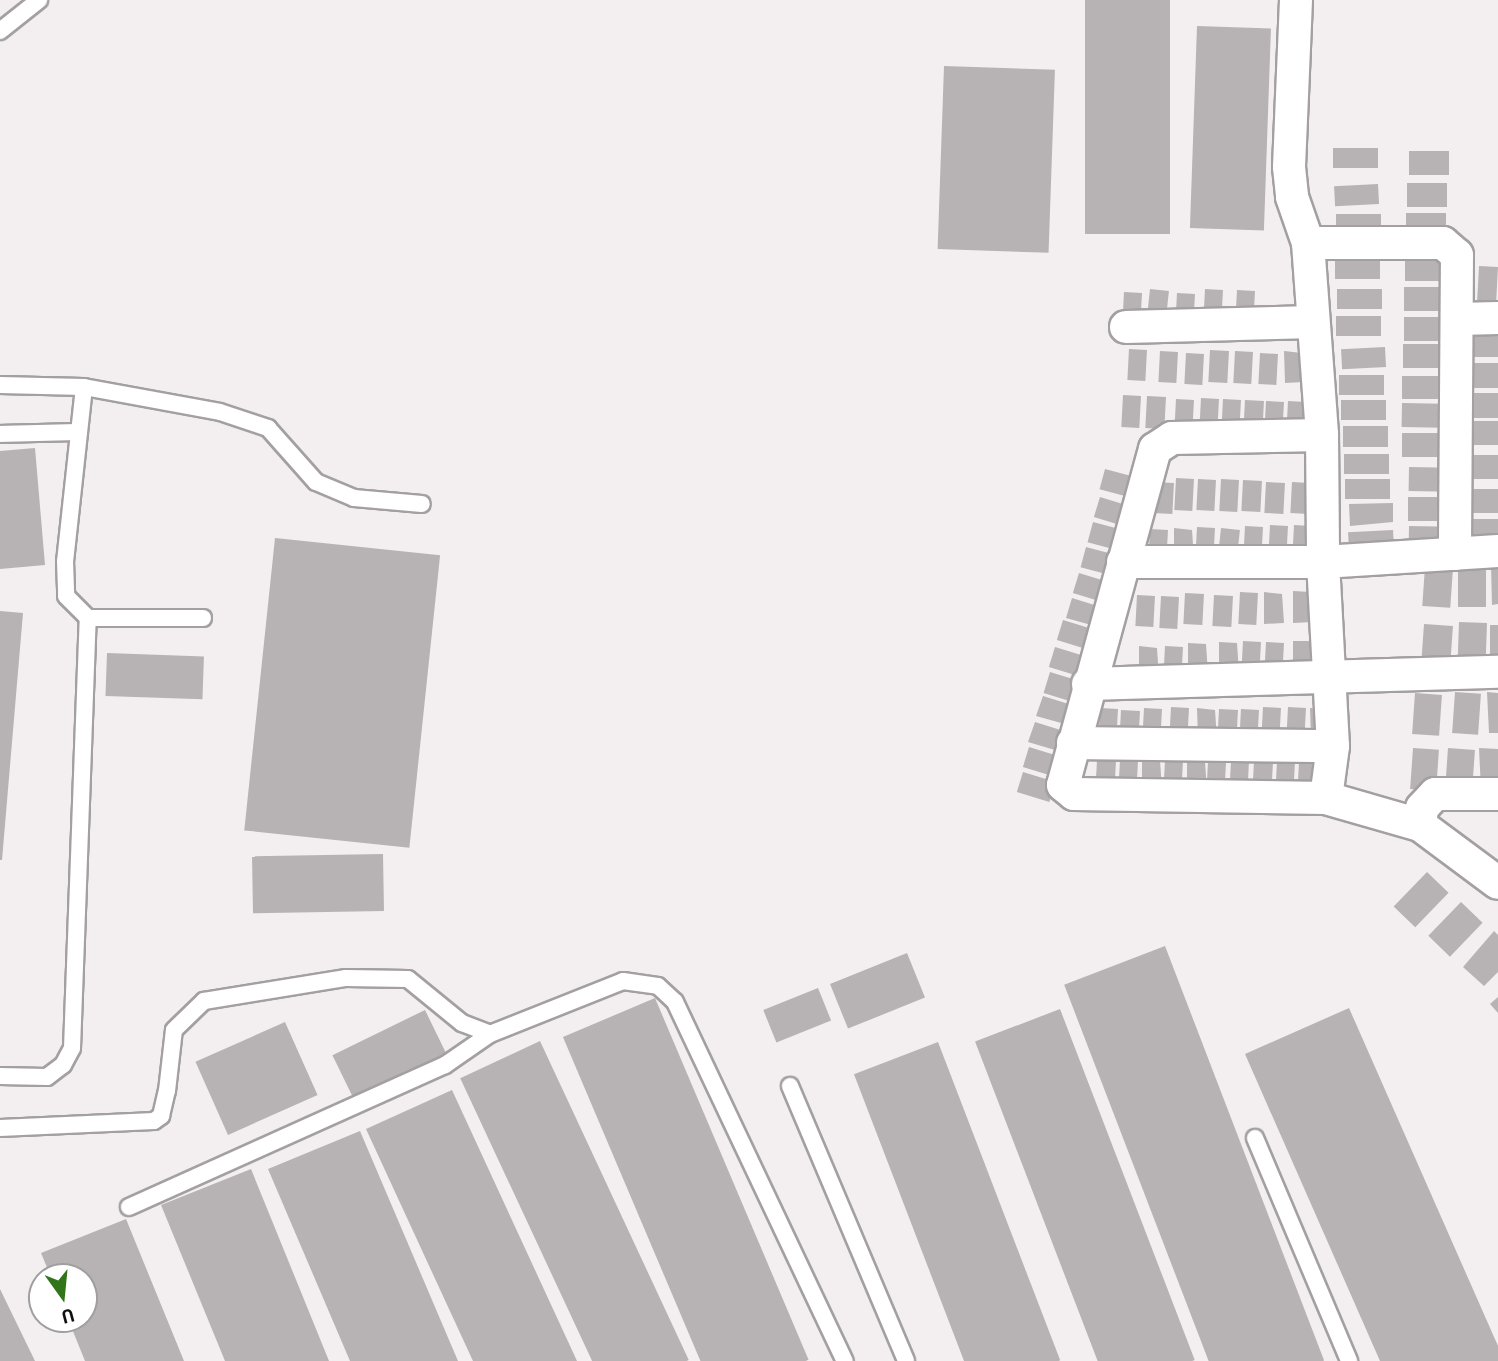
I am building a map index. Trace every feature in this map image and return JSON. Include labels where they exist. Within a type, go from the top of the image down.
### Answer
[{"type":"street","points":[[1296,0],[1289,167],[1293,197],[1308,243],[1322,435],[1323,562],[1333,746],[1326,798]]},
{"type":"street","points":[[1308,243],[1443,243],[1453,247],[1457,255],[1455,554]]},
{"type":"street","points":[[1458,319],[1498,318]]},
{"type":"street","points":[[1126,327],[1312,322]]},
{"type":"street","points":[[1322,435],[1172,438],[1162,442],[1156,449],[1062,776],[1066,792],[1326,798],[1420,825],[1498,883]]},
{"type":"street","points":[[1123,562],[1323,562],[1498,551]]},
{"type":"street","points":[[1088,684],[1498,672]]},
{"type":"street","points":[[1073,743],[1333,746]]},
{"type":"street","points":[[1420,825],[1422,808],[1435,794],[1498,794]]},
{"type":"lane","points":[[0,31],[39,0]]},
{"type":"lane","points":[[0,385],[84,387],[220,412],[268,428],[316,482],[354,498],[422,504]]},
{"type":"lane","points":[[84,387],[65,561],[66,596],[89,618],[203,618]]},
{"type":"lane","points":[[0,434],[79,432]]},
{"type":"lane","points":[[0,1076],[47,1077],[63,1065],[72,1048],[89,618]]},
{"type":"lane","points":[[0,1128],[153,1121],[162,1116],[174,1030],[204,1001],[346,978],[408,979],[462,1023],[491,1034]]},
{"type":"lane","points":[[129,1207],[445,1065],[491,1034],[624,981],[658,986],[675,1002],[845,1361]]},
{"type":"lane","points":[[790,1086],[906,1361]]},
{"type":"lane","points":[[1255,1138],[1349,1361]]},
{"type":"building","points":[[1085,0],[1170,0],[1170,234],[1085,234]]},
{"type":"building","points":[[1197,26],[1271,29],[1264,230],[1190,228]]},
{"type":"building","points":[[944,66],[1055,70],[1049,253],[938,249]]},
{"type":"building","points":[[1333,148],[1378,148],[1378,168],[1333,168]]},
{"type":"building","points":[[1409,151],[1449,151],[1449,175],[1409,175]]},
{"type":"building","points":[[1407,183],[1447,183],[1447,207],[1407,207]]},
{"type":"building","points":[[1378,184],[1379,204],[1335,206],[1334,186]]},
{"type":"building","points":[[1406,213],[1446,213],[1446,237],[1406,237]]},
{"type":"building","points":[[1336,214],[1381,214],[1381,234],[1336,234]]},
{"type":"building","points":[[1405,257],[1445,257],[1445,281],[1405,281]]},
{"type":"building","points":[[1335,259],[1380,259],[1380,279],[1335,279]]},
{"type":"building","points":[[1479,266],[1498,267],[1496,303],[1477,302]]},
{"type":"building","points":[[1404,287],[1444,287],[1444,311],[1404,311]]},
{"type":"building","points":[[1150,289],[1169,291],[1166,323],[1147,321]]},
{"type":"building","points":[[1205,289],[1223,290],[1221,322],[1203,321]]},
{"type":"building","points":[[1337,289],[1382,289],[1382,309],[1337,309]]},
{"type":"building","points":[[1237,290],[1255,291],[1253,322],[1235,321]]},
{"type":"building","points":[[1124,292],[1142,293],[1140,324],[1122,323]]},
{"type":"building","points":[[1177,293],[1195,294],[1193,325],[1175,324]]},
{"type":"building","points":[[1336,316],[1381,316],[1381,336],[1336,336]]},
{"type":"building","points":[[1404,317],[1444,317],[1444,341],[1404,341]]},
{"type":"building","points":[[1471,333],[1498,333],[1498,357],[1471,357]]},
{"type":"building","points":[[1403,344],[1443,344],[1443,368],[1403,368]]},
{"type":"building","points":[[1385,347],[1386,367],[1342,369],[1341,349]]},
{"type":"building","points":[[1129,349],[1147,350],[1145,381],[1127,380]]},
{"type":"building","points":[[1210,350],[1229,351],[1227,383],[1208,382]]},
{"type":"building","points":[[1160,351],[1178,352],[1176,383],[1158,382]]},
{"type":"building","points":[[1235,351],[1253,352],[1251,384],[1233,383]]},
{"type":"building","points":[[1284,351],[1302,353],[1304,382],[1285,383]]},
{"type":"building","points":[[1186,353],[1204,354],[1202,385],[1184,384]]},
{"type":"building","points":[[1260,353],[1278,354],[1276,385],[1258,384]]},
{"type":"building","points":[[1472,363],[1498,363],[1498,388],[1472,388]]},
{"type":"building","points":[[1339,375],[1384,375],[1384,395],[1339,395]]},
{"type":"building","points":[[1402,376],[1443,376],[1443,399],[1402,399]]},
{"type":"building","points":[[1471,393],[1498,393],[1498,418],[1471,418]]},
{"type":"building","points":[[1123,395],[1141,396],[1139,428],[1121,427]]},
{"type":"building","points":[[1147,396],[1166,397],[1164,429],[1145,428]]},
{"type":"building","points":[[1201,398],[1219,399],[1217,430],[1199,429]]},
{"type":"building","points":[[1176,399],[1194,400],[1192,432],[1174,431]]},
{"type":"building","points":[[1223,399],[1241,400],[1239,431],[1221,430]]},
{"type":"building","points":[[1245,400],[1264,401],[1262,432],[1243,431]]},
{"type":"building","points":[[1341,400],[1386,400],[1386,420],[1341,420]]},
{"type":"building","points":[[1266,401],[1284,402],[1282,433],[1264,432]]},
{"type":"building","points":[[1288,401],[1306,402],[1304,434],[1286,433]]},
{"type":"building","points":[[1402,403],[1442,404],[1442,428],[1402,427]]},
{"type":"building","points":[[1471,421],[1498,421],[1498,445],[1471,445]]},
{"type":"building","points":[[1343,426],[1388,426],[1388,447],[1343,447]]},
{"type":"building","points":[[1402,433],[1442,433],[1442,457],[1402,457]]},
{"type":"building","points":[[35,448],[45,565],[0,569],[0,451]]},
{"type":"building","points":[[1344,454],[1389,454],[1389,474],[1344,474]]},
{"type":"building","points":[[1472,455],[1498,455],[1498,479],[1472,479]]},
{"type":"building","points":[[1409,467],[1449,468],[1449,492],[1409,491]]},
{"type":"building","points":[[1105,469],[1138,478],[1132,498],[1100,489]]},
{"type":"building","points":[[1176,478],[1194,479],[1192,511],[1174,510]]},
{"type":"building","points":[[1198,479],[1216,480],[1214,511],[1196,510]]},
{"type":"building","points":[[1221,479],[1239,480],[1237,512],[1219,511]]},
{"type":"building","points":[[1345,479],[1390,479],[1390,499],[1345,499]]},
{"type":"building","points":[[1243,480],[1262,481],[1260,512],[1241,511]]},
{"type":"building","points":[[1155,482],[1174,483],[1172,514],[1153,513]]},
{"type":"building","points":[[1266,482],[1285,483],[1283,514],[1264,513]]},
{"type":"building","points":[[1292,482],[1310,483],[1308,514],[1290,513]]},
{"type":"building","points":[[1471,489],[1498,489],[1498,513],[1471,513]]},
{"type":"building","points":[[1100,497],[1133,507],[1126,527],[1094,517]]},
{"type":"building","points":[[1408,497],[1448,497],[1448,521],[1408,521]]},
{"type":"building","points":[[1393,503],[1393,522],[1350,526],[1349,504]]},
{"type":"building","points":[[1471,519],[1498,519],[1498,544],[1471,544]]},
{"type":"building","points":[[1093,522],[1126,531],[1120,551],[1088,542]]},
{"type":"building","points":[[1270,525],[1288,526],[1286,558],[1268,557]]},
{"type":"building","points":[[1294,525],[1312,526],[1310,558],[1292,557]]},
{"type":"building","points":[[1245,526],[1263,527],[1261,558],[1243,557]]},
{"type":"building","points":[[1409,526],[1449,527],[1449,551],[1409,550]]},
{"type":"building","points":[[1197,527],[1215,528],[1213,560],[1195,559]]},
{"type":"building","points":[[1174,528],[1192,530],[1194,559],[1174,560]]},
{"type":"building","points":[[1221,528],[1240,530],[1237,562],[1218,560]]},
{"type":"building","points":[[1150,529],[1168,530],[1166,561],[1148,560]]},
{"type":"building","points":[[1393,530],[1394,550],[1349,552],[1348,532]]},
{"type":"building","points":[[275,538],[440,555],[409,848],[244,830]]},
{"type":"building","points":[[1086,547],[1119,556],[1113,576],[1081,567]]},
{"type":"building","points":[[1491,565],[1498,566],[1498,604],[1492,605]]},
{"type":"building","points":[[1425,567],[1453,569],[1450,608],[1422,606]]},
{"type":"building","points":[[1458,570],[1486,570],[1486,607],[1458,607]]},
{"type":"building","points":[[1079,573],[1112,583],[1105,603],[1073,593]]},
{"type":"building","points":[[1293,591],[1311,592],[1313,622],[1293,623]]},
{"type":"building","points":[[1240,592],[1258,593],[1256,625],[1238,624]]},
{"type":"building","points":[[1264,592],[1282,594],[1284,623],[1264,624]]},
{"type":"building","points":[[1185,593],[1204,594],[1202,625],[1183,624]]},
{"type":"building","points":[[1137,595],[1155,596],[1153,627],[1135,626]]},
{"type":"building","points":[[1214,595],[1233,596],[1231,627],[1212,626]]},
{"type":"building","points":[[1161,596],[1179,597],[1177,629],[1159,628]]},
{"type":"building","points":[[1072,598],[1104,608],[1102,628],[1066,618]]},
{"type":"building","points":[[0,611],[23,613],[2,860],[0,860]]},
{"type":"building","points":[[1063,620],[1096,630],[1089,650],[1057,640]]},
{"type":"building","points":[[1459,622],[1487,623],[1486,661],[1458,660]]},
{"type":"building","points":[[1424,624],[1453,626],[1450,665],[1421,663]]},
{"type":"building","points":[[1490,625],[1498,625],[1498,663],[1490,663]]},
{"type":"building","points":[[1243,641],[1261,642],[1259,674],[1241,673]]},
{"type":"building","points":[[1293,641],[1312,641],[1312,672],[1293,672]]},
{"type":"building","points":[[1219,642],[1237,643],[1239,673],[1219,674]]},
{"type":"building","points":[[1266,642],[1284,643],[1282,674],[1264,673]]},
{"type":"building","points":[[1188,643],[1206,644],[1208,674],[1188,675]]},
{"type":"building","points":[[1139,646],[1157,648],[1159,678],[1139,678]]},
{"type":"building","points":[[1165,646],[1183,647],[1181,679],[1163,678]]},
{"type":"building","points":[[1055,647],[1088,657],[1081,677],[1049,667]]},
{"type":"building","points":[[107,653],[204,656],[202,699],[105,696]]},
{"type":"building","points":[[1050,672],[1083,682],[1076,703],[1044,693]]},
{"type":"building","points":[[1455,692],[1481,694],[1478,735],[1452,733]]},
{"type":"building","points":[[1487,692],[1498,693],[1498,733],[1489,733]]},
{"type":"building","points":[[1415,693],[1442,695],[1439,736],[1412,734]]},
{"type":"building","points":[[1043,696],[1075,706],[1072,726],[1036,716]]},
{"type":"building","points":[[1171,707],[1189,708],[1187,740],[1169,739]]},
{"type":"building","points":[[1263,707],[1281,708],[1279,739],[1261,738]]},
{"type":"building","points":[[1288,707],[1306,708],[1304,739],[1286,738]]},
{"type":"building","points":[[1100,708],[1118,709],[1116,740],[1098,739]]},
{"type":"building","points":[[1144,708],[1162,709],[1160,741],[1142,740]]},
{"type":"building","points":[[1197,708],[1215,710],[1217,739],[1198,740]]},
{"type":"building","points":[[1310,708],[1329,709],[1311,739]]},
{"type":"building","points":[[1219,709],[1238,710],[1236,741],[1217,740]]},
{"type":"building","points":[[1241,709],[1259,710],[1257,741],[1239,740]]},
{"type":"building","points":[[1121,710],[1140,711],[1138,742],[1119,741]]},
{"type":"building","points":[[1035,722],[1067,732],[1065,753],[1028,742]]},
{"type":"building","points":[[1029,747],[1062,757],[1055,777],[1023,767]]},
{"type":"building","points":[[1413,748],[1439,750],[1436,791],[1410,789]]},
{"type":"building","points":[[1448,748],[1475,750],[1472,792],[1445,790]]},
{"type":"building","points":[[1479,748],[1498,749],[1498,788],[1481,789]]},
{"type":"building","points":[[1142,759],[1160,760],[1162,790],[1142,791]]},
{"type":"building","points":[[1097,760],[1116,761],[1114,792],[1095,791]]},
{"type":"building","points":[[1120,760],[1138,761],[1136,792],[1118,791]]},
{"type":"building","points":[[1165,760],[1183,761],[1181,792],[1163,791]]},
{"type":"building","points":[[1187,760],[1205,762],[1207,791],[1187,792]]},
{"type":"building","points":[[1231,761],[1249,762],[1247,793],[1229,792]]},
{"type":"building","points":[[1254,761],[1273,762],[1271,793],[1252,792]]},
{"type":"building","points":[[1277,761],[1295,762],[1293,794],[1275,793]]},
{"type":"building","points":[[1208,762],[1226,763],[1224,794],[1206,793]]},
{"type":"building","points":[[1299,762],[1317,763],[1315,795],[1297,794]]},
{"type":"building","points":[[1023,772],[1056,782],[1049,802],[1017,792]]},
{"type":"building","points":[[383,854],[384,911],[253,913],[252,856]]},
{"type":"building","points":[[1427,872],[1449,893],[1415,927],[1394,907]]},
{"type":"building","points":[[1461,902],[1483,923],[1450,957],[1428,936]]},
{"type":"building","points":[[1494,931],[1498,935],[1498,972],[1484,986],[1463,967]]},
{"type":"building","points":[[1165,946],[1324,1361],[1209,1361],[1064,985]]},
{"type":"building","points":[[907,953],[925,998],[848,1029],[830,984]]},
{"type":"building","points":[[818,988],[831,1020],[776,1043],[763,1010]]},
{"type":"building","points":[[1498,997],[1498,1013],[1490,1004]]},
{"type":"building","points":[[655,998],[809,1360],[700,1361],[563,1037]]},
{"type":"building","points":[[1349,1008],[1498,1346],[1498,1361],[1380,1361],[1245,1054]]},
{"type":"building","points":[[1060,1009],[1195,1360],[1098,1361],[975,1042]]},
{"type":"building","points":[[425,1010],[448,1057],[355,1102],[332,1055]]},
{"type":"building","points":[[285,1022],[318,1095],[228,1135],[195,1062]]},
{"type":"building","points":[[540,1041],[689,1360],[592,1361],[460,1078]]},
{"type":"building","points":[[938,1042],[1060,1360],[964,1361],[854,1074]]},
{"type":"building","points":[[452,1090],[577,1361],[473,1361],[366,1129]]},
{"type":"building","points":[[360,1131],[458,1361],[350,1361],[268,1169]]},
{"type":"building","points":[[251,1169],[329,1361],[225,1361],[161,1205]]},
{"type":"building","points":[[126,1219],[184,1361],[85,1361],[74,1333],[98,1333],[98,1263],[45,1263],[41,1253]]},
{"type":"building","points":[[0,1289],[35,1361],[0,1361]]}]
